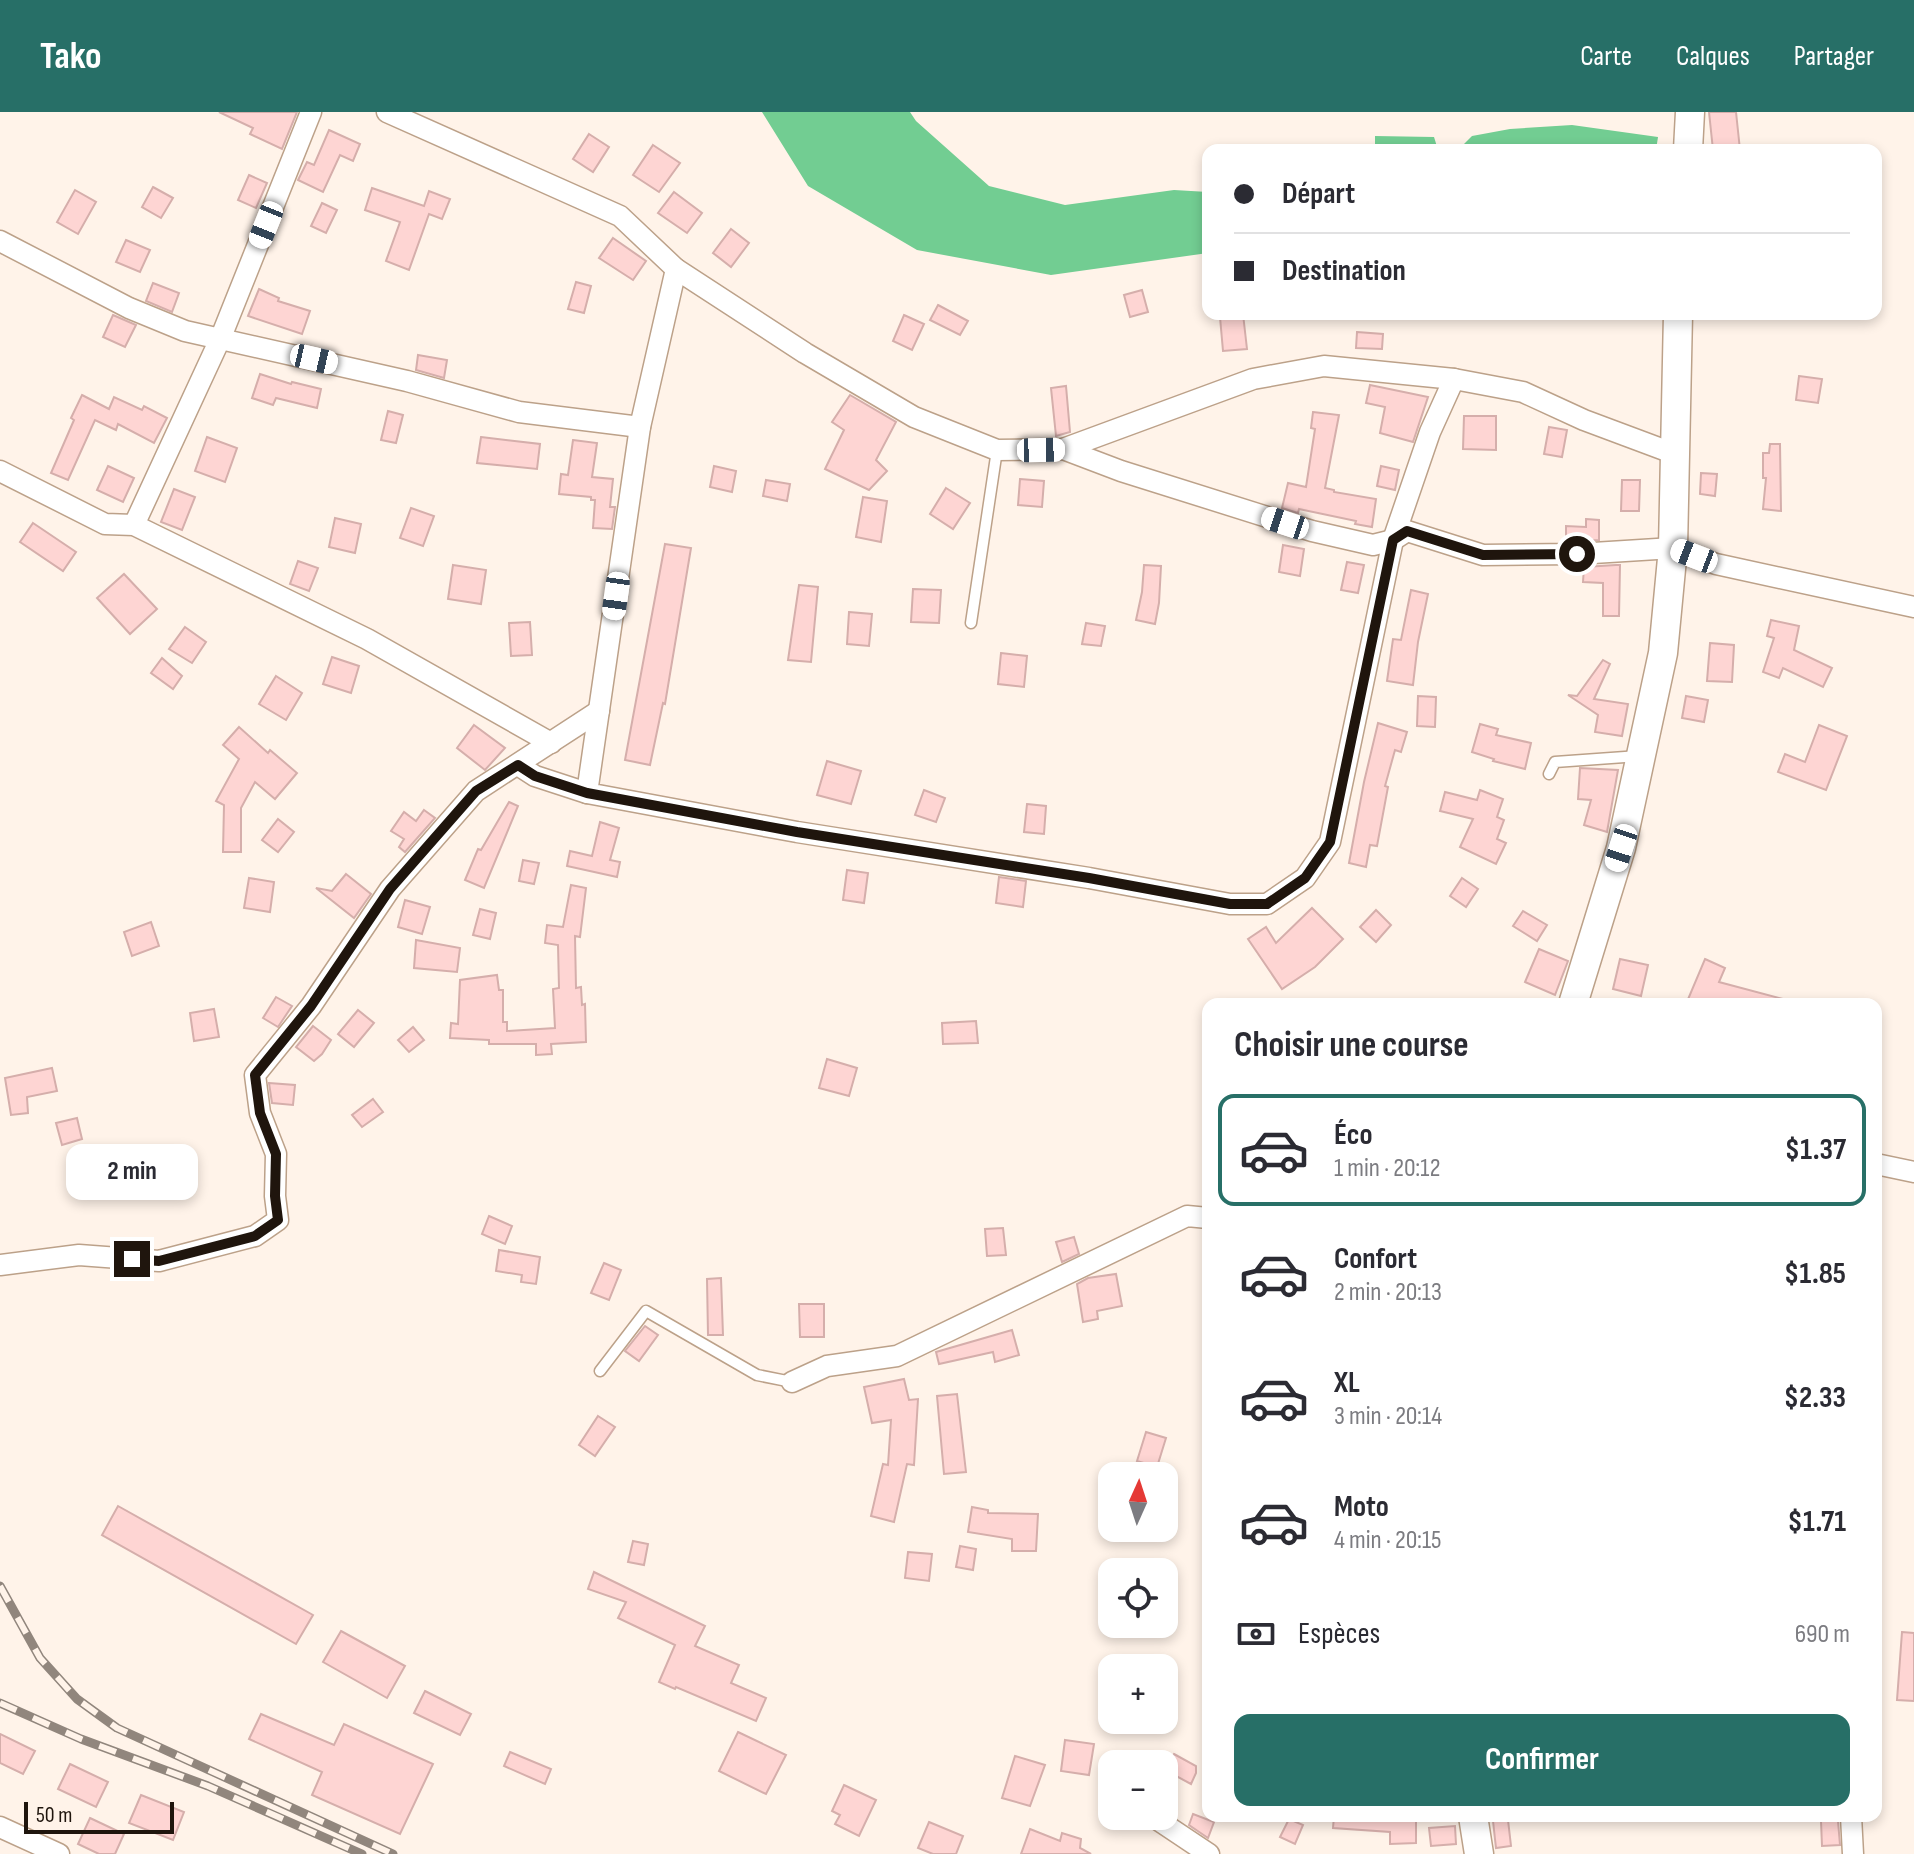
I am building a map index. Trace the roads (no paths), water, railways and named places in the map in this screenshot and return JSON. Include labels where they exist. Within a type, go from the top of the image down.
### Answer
[{"type":"main road","points":[[1688,144],[1690,112]]},
{"type":"main road","points":[[1575,998],[1621,848],[1663,653],[1673,548],[1678,320]]},
{"type":"main road","points":[[1474,1822],[1479,1854]]},
{"type":"street","points":[[134,525],[221,337],[311,112]]},
{"type":"street","points":[[387,112],[620,216],[676,269],[805,353],[914,417],[997,450],[1063,449],[1253,379],[1324,366],[1454,379],[1523,392],[1584,420],[1675,454]]},
{"type":"street","points":[[0,241],[129,308],[185,331],[407,381],[519,412],[640,427]]},
{"type":"street","points":[[587,793],[640,427],[676,269]]},
{"type":"street","points":[[518,765],[535,776],[587,793],[797,832],[1089,878],[1230,904],[1267,904],[1305,878],[1330,842],[1393,540],[1430,432],[1454,379]]},
{"type":"street","points":[[1063,449],[1121,471],[1312,531],[1373,545],[1393,540],[1407,531],[1483,555],[1577,554],[1673,548],[1716,564],[1914,607]]},
{"type":"street","points":[[0,471],[105,524],[134,525],[367,639],[551,743]]},
{"type":"street","points":[[0,1265],[79,1255],[159,1261],[255,1236],[278,1220],[276,1154],[260,1113],[255,1075],[311,1006],[390,889],[476,791],[599,711]]},
{"type":"street","points":[[1882,1165],[1914,1172]]},
{"type":"street","points":[[792,1382],[827,1366],[897,1356],[1187,1216],[1202,1217]]},
{"type":"street","points":[[1851,1822],[1853,1854]]},
{"type":"street","points":[[0,1827],[59,1854]]},
{"type":"street","points":[[1173,1830],[1209,1854]]},
{"type":"lane","points":[[971,623],[997,450]]},
{"type":"lane","points":[[1549,774],[1555,762],[1641,756]]},
{"type":"lane","points":[[600,1371],[646,1311],[757,1375],[792,1382]]},
{"type":"railway","points":[[0,1586],[40,1658],[77,1699],[117,1728],[393,1854]]},
{"type":"railway","points":[[0,1703],[81,1739],[208,1786],[362,1854]]}]
